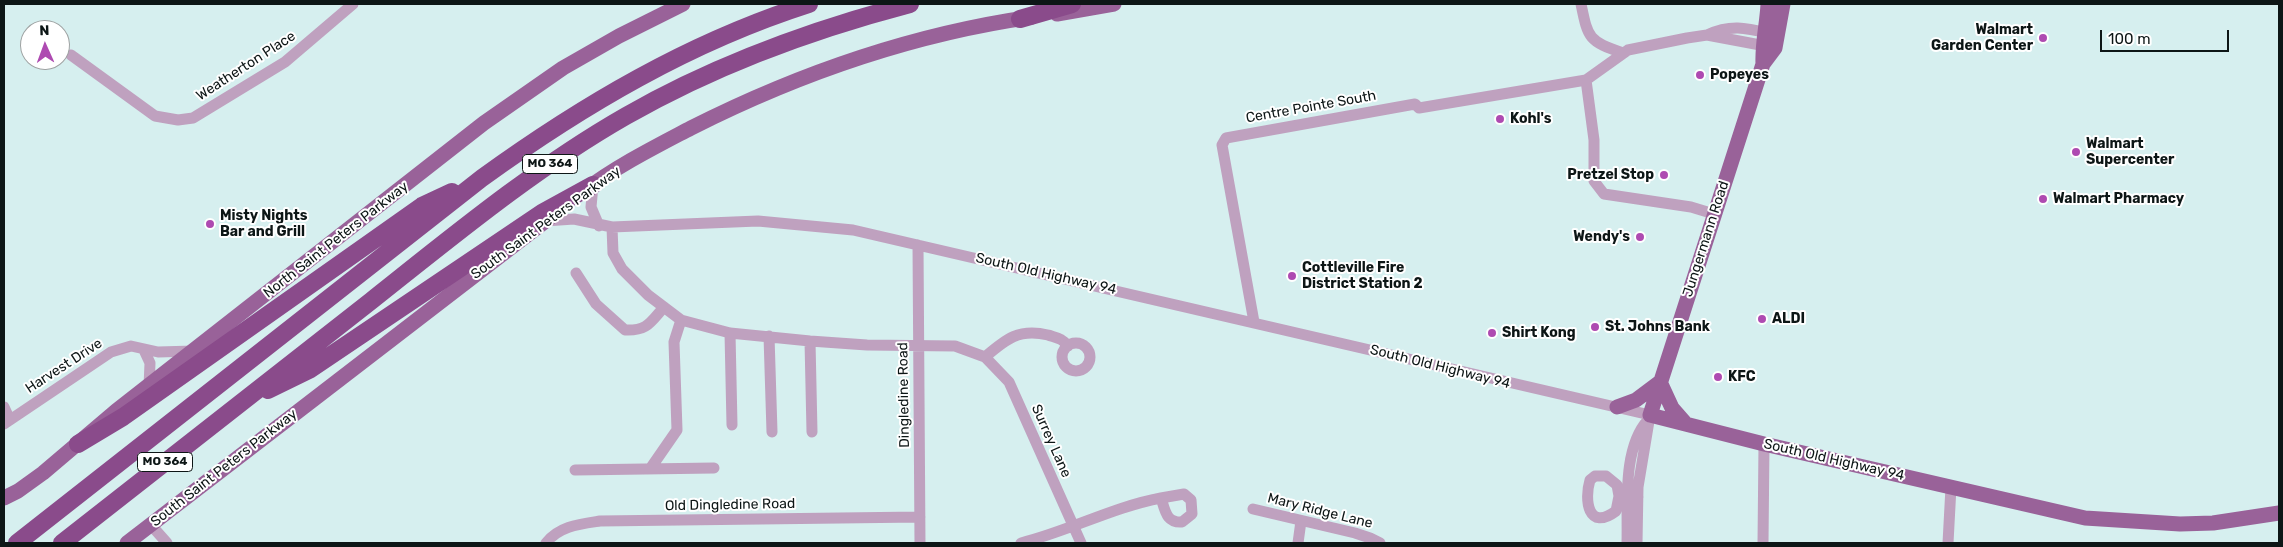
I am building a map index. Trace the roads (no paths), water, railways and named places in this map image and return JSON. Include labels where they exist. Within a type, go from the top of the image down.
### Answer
[{"type":"highway","name":"MO 364","points":[[17,543],[482,178],[573,115],[642,76],[721,38],[809,4]]},
{"type":"highway","name":"MO 364","points":[[62,543],[501,198],[586,139],[658,99],[726,66],[814,32],[910,4]]},
{"type":"highway","points":[[1020,19],[1072,4]]},
{"type":"highway","points":[[78,444],[123,417],[180,378],[422,206],[482,178]]},
{"type":"highway","points":[[236,406],[309,370],[542,213],[593,184]]},
{"type":"main road","name":"North Saint Peters Parkway","points":[[4,498],[18,491],[78,444],[116,411],[511,104],[564,68],[619,36],[683,4]]},
{"type":"main road","name":"South Saint Peters Parkway","points":[[131,542],[545,220],[593,184],[662,143],[737,106],[799,79],[894,47],[1020,19],[1114,4]]},
{"type":"main road","name":"Jungermann Road","points":[[1768,4],[1770,40]]},
{"type":"main road","name":"Jungermann Road","points":[[1649,417],[1770,40],[1784,4]]},
{"type":"main road","points":[[1617,407],[1636,400],[1660,382],[1672,408],[1686,424]]},
{"type":"main road","name":"South Old Highway 94","points":[[1649,417],[1686,424],[1764,444],[2085,518],[2146,524],[2213,523],[2279,513]]},
{"type":"street","name":"Weatherton Place","points":[[71,56],[155,116],[178,120],[193,118],[285,62],[353,4]]},
{"type":"street","points":[[1581,4],[1587,32],[1591,39],[1623,53]]},
{"type":"street","name":"Centre Pointe South","points":[[1254,322],[1222,145],[1226,138],[1414,104],[1419,108],[1586,80],[1604,69],[1623,53],[1637,47],[1706,35],[1723,28],[1770,40]]},
{"type":"street","points":[[1586,80],[1594,140],[1594,181],[1604,194],[1691,207],[1714,214]]},
{"type":"street","points":[[593,184],[591,207],[593,216],[600,226]]},
{"type":"street","name":"South Old Highway 94","points":[[545,220],[574,219],[612,228],[711,222],[782,222],[853,230],[1617,407],[1649,417]]},
{"type":"street","points":[[612,228],[613,253],[622,269],[664,307],[681,320],[730,333],[810,341],[955,346],[986,358],[1015,334],[1037,332],[1063,339],[1068,346]]},
{"type":"street","name":"Dingledine Road","points":[[918,245],[920,543]]},
{"type":"street","points":[[576,273],[596,304],[625,330],[639,331],[646,327],[664,307]]},
{"type":"street","points":[[650,469],[677,430],[674,342],[681,320]]},
{"type":"street","points":[[730,333],[732,425]]},
{"type":"street","points":[[769,336],[772,432]]},
{"type":"street","points":[[810,341],[812,432]]},
{"type":"street","name":"Harvest Drive","points":[[7,422],[111,352],[130,346],[144,350],[194,351]]},
{"type":"street","points":[[144,350],[150,363],[149,387]]},
{"type":"street","name":"Surrey Lane","points":[[986,358],[1009,382],[1081,543]]},
{"type":"street","points":[[4,407],[7,422]]},
{"type":"street","points":[[1626,543],[1628,496],[1648,438],[1649,417]]},
{"type":"street","points":[[1763,543],[1764,444]]},
{"type":"street","points":[[575,470],[714,468]]},
{"type":"street","points":[[1948,543],[1951,487]]},
{"type":"street","points":[[1628,496],[1637,543]]},
{"type":"street","points":[[1021,543],[1074,528],[1132,503],[1161,498]]},
{"type":"street","name":"Mary Ridge Lane","points":[[1252,509],[1370,538],[1380,543]]},
{"type":"street","name":"Old Dingledine Road","points":[[546,543],[556,532],[580,524],[600,521],[920,517]]},
{"type":"street","points":[[1298,543],[1301,521]]},
{"type":"street","points":[[151,525],[166,543]]},
{"type":"place","name":"Walmart Garden Center","points":[[2043,38]]},
{"type":"place","name":"Popeyes","points":[[1700,75]]},
{"type":"place","name":"Kohl's","points":[[1500,119]]},
{"type":"place","name":"Walmart Supercenter","points":[[2076,152]]},
{"type":"place","name":"Pretzel Stop","points":[[1664,175]]},
{"type":"place","name":"Walmart Pharmacy","points":[[2043,199]]},
{"type":"place","name":"Misty Nights Bar and Grill","points":[[210,224]]},
{"type":"place","name":"Wendy's","points":[[1640,237]]},
{"type":"place","name":"Cottleville Fire District Station 2","points":[[1292,276]]},
{"type":"place","name":"ALDI","points":[[1762,319]]},
{"type":"place","name":"St. Johns Bank","points":[[1595,327]]},
{"type":"place","name":"Shirt Kong","points":[[1492,333]]},
{"type":"place","name":"KFC","points":[[1718,377]]}]
